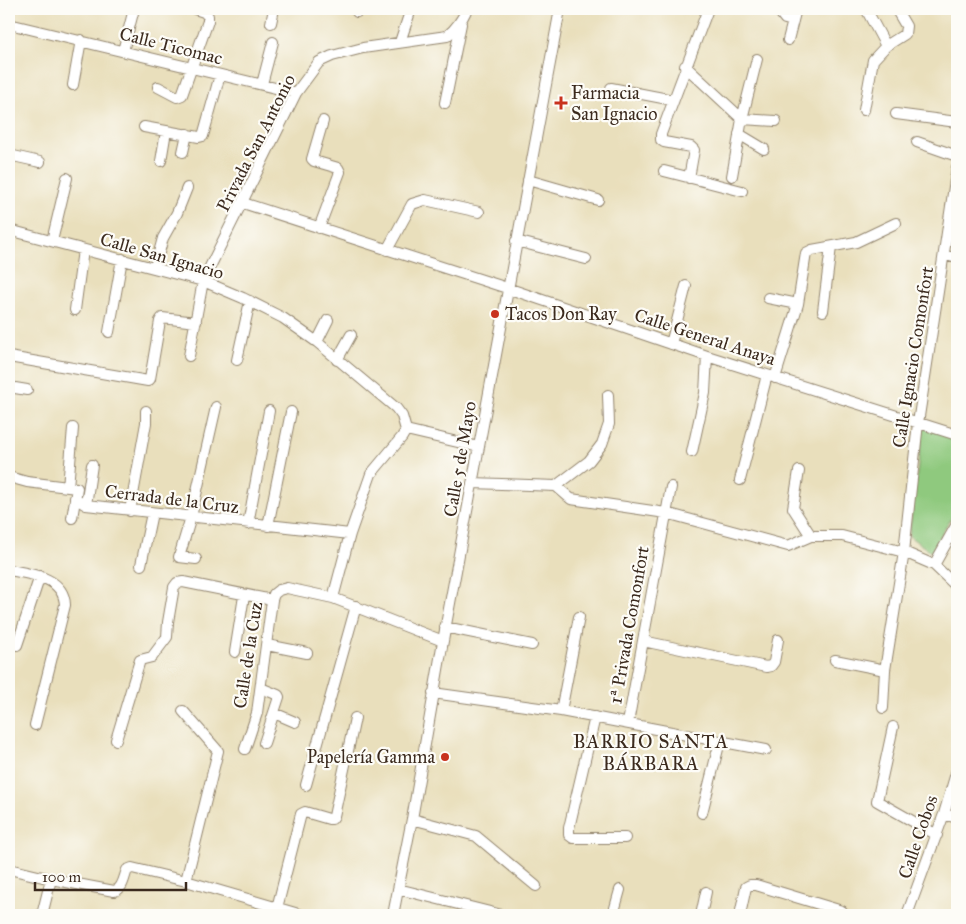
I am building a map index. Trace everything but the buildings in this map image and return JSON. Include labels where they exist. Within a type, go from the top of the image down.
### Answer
[{"type":"street","points":[[123,51],[134,9]]},
{"type":"street","points":[[158,87],[180,97],[182,95],[208,16],[204,12],[195,9]]},
{"type":"street","points":[[271,23],[274,9]]},
{"type":"street","points":[[400,42],[410,9]]},
{"type":"street","name":"Privada San Antonio","points":[[189,356],[203,281],[296,92],[319,62],[332,56],[363,48],[448,36],[455,30],[467,9]]},
{"type":"street","name":"Calle 5 de Mayo","points":[[392,915],[412,819],[445,626],[560,9]]},
{"type":"street","points":[[689,178],[694,150],[691,147],[664,142],[661,140],[661,134],[708,9]]},
{"type":"street","points":[[774,9],[778,10],[785,19],[793,21]]},
{"type":"street","points":[[788,40],[796,9]]},
{"type":"street","points":[[866,9],[886,46]]},
{"type":"street","points":[[864,110],[873,60],[886,46],[905,34],[906,26],[896,9]]},
{"type":"street","points":[[445,103],[462,20]]},
{"type":"street","name":"Calle Ticomac","points":[[9,24],[296,92]]},
{"type":"street","points":[[73,85],[81,40]]},
{"type":"street","points":[[262,84],[273,42]]},
{"type":"street","points":[[732,176],[742,119],[757,60]]},
{"type":"street","points":[[685,66],[742,119],[776,121]]},
{"type":"street","points":[[144,127],[199,137],[203,136],[220,75]]},
{"type":"street","points":[[611,88],[673,100]]},
{"type":"street","points":[[896,114],[957,122]]},
{"type":"street","points":[[320,228],[340,172],[338,168],[314,162],[312,159],[323,121]]},
{"type":"street","points":[[161,161],[166,131]]},
{"type":"street","points":[[183,152],[187,134]]},
{"type":"street","points":[[739,134],[764,149]]},
{"type":"street","points":[[917,142],[957,156]]},
{"type":"street","points":[[9,155],[40,162]]},
{"type":"street","name":"Calle Ignacio Comonfort","points":[[883,708],[885,670],[904,552],[918,423],[956,193],[957,167]]},
{"type":"street","points":[[664,171],[742,191]]},
{"type":"street","points":[[52,242],[67,178]]},
{"type":"street","points":[[528,180],[598,200]]},
{"type":"street","points":[[155,267],[163,238],[177,213],[186,188]]},
{"type":"street","points":[[386,250],[412,204],[425,200],[479,212]]},
{"type":"street","name":"Calle General Anaya","points":[[243,203],[507,288],[707,356],[957,435]]},
{"type":"street","points":[[740,480],[771,376],[798,304],[806,253],[812,250],[856,242],[896,224]]},
{"type":"street","name":"Calle San Ignacio","points":[[9,230],[203,281],[284,318],[317,342],[396,408],[402,416],[406,430]]},
{"type":"street","points":[[516,241],[586,259]]},
{"type":"street","points":[[823,311],[831,247]]},
{"type":"street","points":[[74,310],[83,250]]},
{"type":"street","points":[[945,256],[957,258]]},
{"type":"street","points":[[109,332],[122,259]]},
{"type":"street","points":[[671,344],[686,286]]},
{"type":"street","points":[[768,298],[798,304]]},
{"type":"street","points":[[236,360],[250,301]]},
{"type":"street","points":[[9,357],[148,381],[150,379],[162,318],[196,322]]},
{"type":"street","points":[[317,342],[328,320]]},
{"type":"street","points":[[338,360],[351,335]]},
{"type":"street","points":[[692,452],[706,393],[707,356]]},
{"type":"street","points":[[9,387],[28,390]]},
{"type":"street","points":[[556,486],[589,461],[602,444],[609,424],[608,395]]},
{"type":"street","points":[[196,559],[179,557],[191,517],[216,408]]},
{"type":"street","points":[[130,511],[146,423],[146,410]]},
{"type":"street","points":[[248,524],[269,411]]},
{"type":"street","points":[[268,526],[291,412]]},
{"type":"street","points":[[68,487],[73,428]]},
{"type":"street","points":[[333,598],[350,534],[371,474],[406,430],[479,447]]},
{"type":"street","points":[[86,505],[92,466]]},
{"type":"street","points":[[799,471],[793,508],[811,536]]},
{"type":"street","points":[[9,477],[27,482],[77,488],[72,518]]},
{"type":"street","points":[[472,482],[556,486],[571,499],[666,514],[788,546],[811,536],[842,536],[904,552],[934,565],[957,587]]},
{"type":"street","name":"1ª Privada Comonfort","points":[[433,693],[561,710],[628,723],[671,487]]},
{"type":"street","name":"Cerrada de la Cruz","points":[[75,498],[86,505],[130,511],[350,534]]},
{"type":"street","points":[[141,565],[152,513]]},
{"type":"street","points":[[934,565],[957,524]]},
{"type":"street","points":[[9,570],[40,576],[54,582],[65,598],[65,605],[35,725]]},
{"type":"street","points":[[17,645],[40,576]]},
{"type":"street","points":[[116,740],[140,660],[152,657],[167,637],[174,586],[177,583],[182,582],[244,596],[272,600]]},
{"type":"street","name":"Calle de la Cuz","points":[[245,749],[257,713],[272,600],[274,594],[279,590],[287,588],[333,598],[443,640]]},
{"type":"street","points":[[236,652],[244,596]]},
{"type":"street","points":[[306,785],[356,606]]},
{"type":"street","points":[[561,710],[579,617]]},
{"type":"street","points":[[445,626],[532,645]]},
{"type":"street","points":[[643,642],[766,667],[771,666],[774,662],[778,640]]},
{"type":"street","points":[[267,645],[307,653]]},
{"type":"street","points":[[835,660],[885,670]]},
{"type":"street","points":[[261,688],[278,694],[280,697],[264,743]]},
{"type":"street","points":[[183,711],[218,751],[186,881]]},
{"type":"street","points":[[274,713],[295,722]]},
{"type":"street","points":[[594,717],[569,835],[573,838],[625,838]]},
{"type":"street","points":[[277,908],[301,814],[305,812],[329,819],[332,819],[334,816],[355,718]]},
{"type":"street","points":[[628,723],[766,750]]},
{"type":"street","points":[[893,726],[877,801],[937,835]]},
{"type":"street","points":[[702,813],[720,741]]},
{"type":"street","name":"Calle Cobos","points":[[907,915],[937,835],[957,770]]},
{"type":"street","points":[[944,814],[957,818]]},
{"type":"street","points":[[412,819],[476,836],[536,886]]},
{"type":"street","points":[[9,869],[50,879],[118,891],[121,888],[127,870],[132,868],[186,881],[302,915]]},
{"type":"street","points":[[42,915],[50,879]]},
{"type":"street","points":[[740,915],[746,887],[750,885],[756,885],[842,911]]},
{"type":"street","points":[[398,890],[502,915]]},
{"type":"street","points":[[613,915],[620,890]]},
{"type":"street","points":[[701,915],[706,892]]},
{"type":"green space","points":[[923,426],[957,437],[957,508],[931,552],[909,536]]},
{"type":"place","name":"Farmacia San Ignacio","points":[[561,103]]},
{"type":"place","name":"Tacos Don Ray","points":[[495,314]]},
{"type":"place","name":"Papelería Gamma","points":[[445,757]]},
{"type":"district","name":"BARRIO SANTA BÁRBARA","points":[[651,752]]}]
